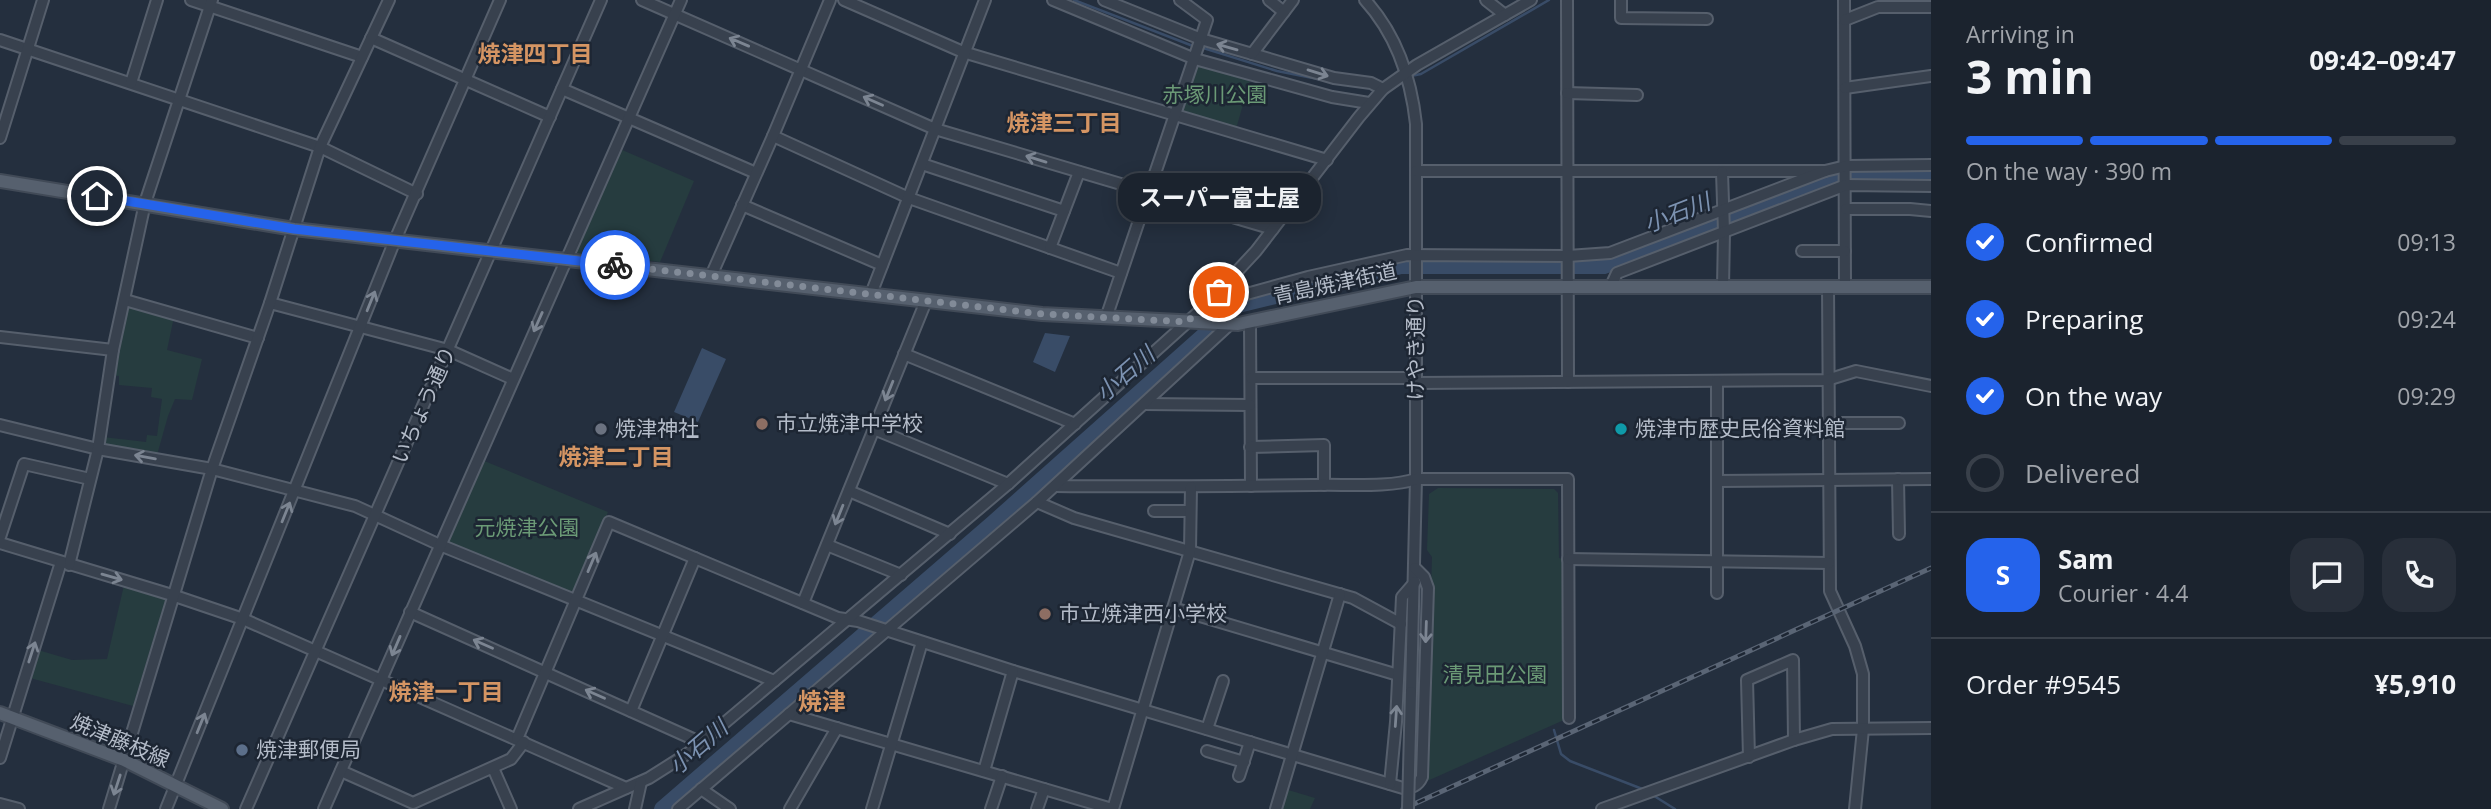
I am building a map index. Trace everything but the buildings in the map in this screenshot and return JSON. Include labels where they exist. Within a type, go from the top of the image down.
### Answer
[{"type":"main road","name":"青島焼津街道","points":[[0,181],[294,229],[1042,314],[1106,318],[1250,323],[1416,280],[1567,280],[1611,286],[1931,286]]},
{"type":"main road","name":"焼津藤枝線","points":[[5,715],[124,760],[222,809]]},
{"type":"street","points":[[0,138],[43,0]]},
{"type":"street","points":[[131,83],[157,0]]},
{"type":"street","points":[[191,0],[211,3],[362,57]]},
{"type":"street","points":[[109,809],[212,469],[270,303],[320,147],[389,0]]},
{"type":"street","points":[[166,809],[395,240],[500,0]]},
{"type":"street","name":"いちょう通り","points":[[246,809],[601,0]]},
{"type":"street","points":[[642,0],[935,129],[1273,229]]},
{"type":"street","points":[[324,809],[681,0]]},
{"type":"street","points":[[711,276],[830,0]]},
{"type":"street","points":[[844,0],[963,52],[1327,160]]},
{"type":"street","points":[[871,294],[985,0]]},
{"type":"street","points":[[1053,0],[1198,48],[1332,97],[1369,103]]},
{"type":"street","points":[[1104,0],[1198,48],[1252,54],[1334,78],[1371,83],[1383,89]]},
{"type":"street","points":[[1106,318],[1207,20],[1180,0]]},
{"type":"street","points":[[1269,0],[1284,12]]},
{"type":"street","points":[[1252,54],[1293,0]]},
{"type":"street","name":"けやき通り","points":[[1365,0],[1384,24],[1406,72],[1416,124],[1415,582],[1408,809]]},
{"type":"street","points":[[1486,0],[1505,15]]},
{"type":"street","points":[[579,809],[661,771],[702,743],[950,534],[1219,292],[1273,229],[1369,103],[1383,89],[1406,72],[1531,0]]},
{"type":"street","points":[[1567,0],[1568,382]]},
{"type":"street","points":[[1621,0],[1621,18],[1707,19]]},
{"type":"street","points":[[1844,0],[1845,286]]},
{"type":"street","points":[[0,758],[5,715],[65,563],[90,479],[98,449],[113,350],[145,203],[211,3]]},
{"type":"street","points":[[1844,20],[1878,7],[1908,4],[1931,7]]},
{"type":"street","points":[[371,38],[550,117]]},
{"type":"street","points":[[0,40],[320,147],[417,194]]},
{"type":"street","points":[[1845,88],[1931,76]]},
{"type":"street","points":[[562,89],[756,173]]},
{"type":"street","points":[[1567,93],[1637,94]]},
{"type":"street","points":[[773,136],[909,198],[1121,273]]},
{"type":"street","points":[[922,164],[1064,211]]},
{"type":"street","points":[[1416,171],[1825,171],[1931,165]]},
{"type":"street","points":[[1219,292],[1232,298],[1308,277],[1407,255],[1567,256],[1609,253],[1825,171]]},
{"type":"street","points":[[1050,248],[1079,172]]},
{"type":"street","points":[[1722,172],[1723,287]]},
{"type":"street","points":[[1611,286],[1617,273],[1724,230],[1846,186],[1931,186]]},
{"type":"street","points":[[742,205],[882,265]]},
{"type":"street","points":[[1846,209],[1931,211]]},
{"type":"street","points":[[1802,251],[1845,251]]},
{"type":"street","points":[[1828,286],[1827,423],[1831,598],[1861,660],[1863,674],[1863,729],[1855,809]]},
{"type":"street","points":[[125,300],[258,338]]},
{"type":"street","points":[[803,603],[926,301]]},
{"type":"street","points":[[270,303],[448,350],[513,379]]},
{"type":"street","points":[[1250,323],[1251,486]]},
{"type":"street","points":[[678,809],[1055,486],[1230,324]]},
{"type":"street","points":[[0,337],[113,350]]},
{"type":"street","points":[[904,354],[1075,424]]},
{"type":"street","points":[[1251,378],[1568,382],[1827,380],[1856,371],[1931,386]]},
{"type":"street","points":[[1717,381],[1717,593]]},
{"type":"street","points":[[1144,404],[1250,405]]},
{"type":"street","points":[[1827,423],[1899,423]]},
{"type":"street","points":[[0,425],[98,449],[212,469],[355,506],[440,545],[774,681]]},
{"type":"street","points":[[874,429],[1008,484]]},
{"type":"street","points":[[1250,447],[1324,445],[1324,485]]},
{"type":"street","points":[[0,537],[24,464],[90,479]]},
{"type":"street","points":[[1055,486],[1191,487],[1406,483],[1416,479],[1568,479],[1569,718]]},
{"type":"street","points":[[1898,479],[1899,534]]},
{"type":"street","points":[[1718,481],[1931,479]]},
{"type":"street","points":[[789,714],[1112,809],[1190,548],[1191,487]]},
{"type":"street","points":[[849,491],[950,534]]},
{"type":"street","points":[[1039,500],[1060,514],[1190,548],[1340,594],[1370,606],[1401,624]]},
{"type":"street","points":[[1154,512],[1190,511]]},
{"type":"street","points":[[341,771],[413,803],[511,759],[609,522],[838,618],[863,623],[1013,671],[1410,788],[1422,777],[1428,588],[1415,568]]},
{"type":"street","points":[[0,543],[243,619],[626,788]]},
{"type":"street","points":[[827,545],[901,575]]},
{"type":"street","points":[[631,711],[695,558]]},
{"type":"street","points":[[1568,559],[1829,563]]},
{"type":"street","points":[[1390,784],[1402,597],[1415,582]]},
{"type":"street","points":[[1276,809],[1340,594]]},
{"type":"street","points":[[1173,608],[1398,675]]},
{"type":"street","points":[[410,612],[702,743]]},
{"type":"street","points":[[872,809],[922,642]]},
{"type":"street","points":[[1749,757],[1747,680],[1793,660],[1794,740]]},
{"type":"street","points":[[984,771],[1013,671]]},
{"type":"street","points":[[1207,729],[1223,681]]},
{"type":"street","points":[[790,809],[837,728]]},
{"type":"street","points":[[1602,809],[1832,729],[1931,728]]},
{"type":"street","points":[[1239,776],[1250,742]]},
{"type":"street","points":[[1207,751],[1244,762]]},
{"type":"street","points":[[493,768],[511,809]]},
{"type":"street","points":[[991,809],[1002,776]]},
{"type":"street","points":[[635,809],[640,782]]},
{"type":"street","points":[[701,789],[730,809]]},
{"type":"street","points":[[1037,809],[1044,789]]},
{"type":"street","points":[[0,804],[19,809]]},
{"type":"green space","name":"赤塚川公園","points":[[1197,65],[1251,77],[1236,129],[1183,114],[1181,111]]},
{"type":"green space","points":[[620,149],[694,181],[660,262],[575,253]]},
{"type":"green space","points":[[128,304],[174,317],[167,350],[202,359],[192,400],[175,399],[157,455],[103,444],[103,437],[146,442],[147,435],[157,436],[162,399],[151,397],[152,388],[119,385],[119,376],[112,375]]},
{"type":"green space","name":"元焼津公園","points":[[482,460],[608,512],[574,596],[446,544]]},
{"type":"green space","name":"清見田公園","points":[[1438,488],[1554,489],[1558,493],[1559,558],[1563,559],[1564,720],[1425,782],[1432,557],[1427,550],[1429,494]]},
{"type":"green space","points":[[124,585],[166,598],[133,706],[30,678],[38,650],[72,660],[107,659]]},
{"type":"green space","points":[[1285,789],[1315,798],[1310,809],[1279,809]]},
{"type":"water","points":[[1045,333],[1070,336],[1055,372],[1033,362]]},
{"type":"water","points":[[702,348],[726,359],[698,422],[674,412]]},
{"type":"waterway","points":[[1074,0],[1193,46]]},
{"type":"waterway","points":[[1411,76],[1421,74],[1549,0]]},
{"type":"waterway","points":[[1200,47],[1277,71],[1328,81]]},
{"type":"waterway","name":"小石川","points":[[662,809],[993,523],[1238,305],[1401,266],[1604,266],[1831,176],[1931,176]]},
{"type":"waterway","points":[[1028,493],[1036,497]]},
{"type":"waterway","points":[[1366,599],[1379,606]]},
{"type":"waterway","points":[[1554,730],[1561,754],[1570,761],[1645,790]]},
{"type":"waterway","points":[[1651,794],[1675,809]]},
{"type":"railway","points":[[1403,809],[1931,568]]},
{"type":"way so far","points":[[615,265],[1042,314],[1187,322],[1219,292]]},
{"type":"place","name":"スーパー富士屋","points":[[1219,292]]},
{"type":"place","name":"市立焼津中学校","points":[[762,424]]},
{"type":"place","name":"焼津神社","points":[[601,429]]},
{"type":"place","name":"焼津市歴史民俗資料館","points":[[1621,429]]},
{"type":"place","name":"市立焼津西小学校","points":[[1045,614]]},
{"type":"place","name":"焼津郵便局","points":[[242,750]]},
{"type":"district","name":"焼津四丁目","points":[[535,54]]},
{"type":"district","name":"焼津三丁目","points":[[1064,123]]},
{"type":"district","name":"焼津二丁目","points":[[616,457]]},
{"type":"district","name":"焼津一丁目","points":[[446,692]]},
{"type":"district","name":"焼津","points":[[822,702]]},
{"type":"route","points":[[97,196],[294,229],[615,265]]}]
